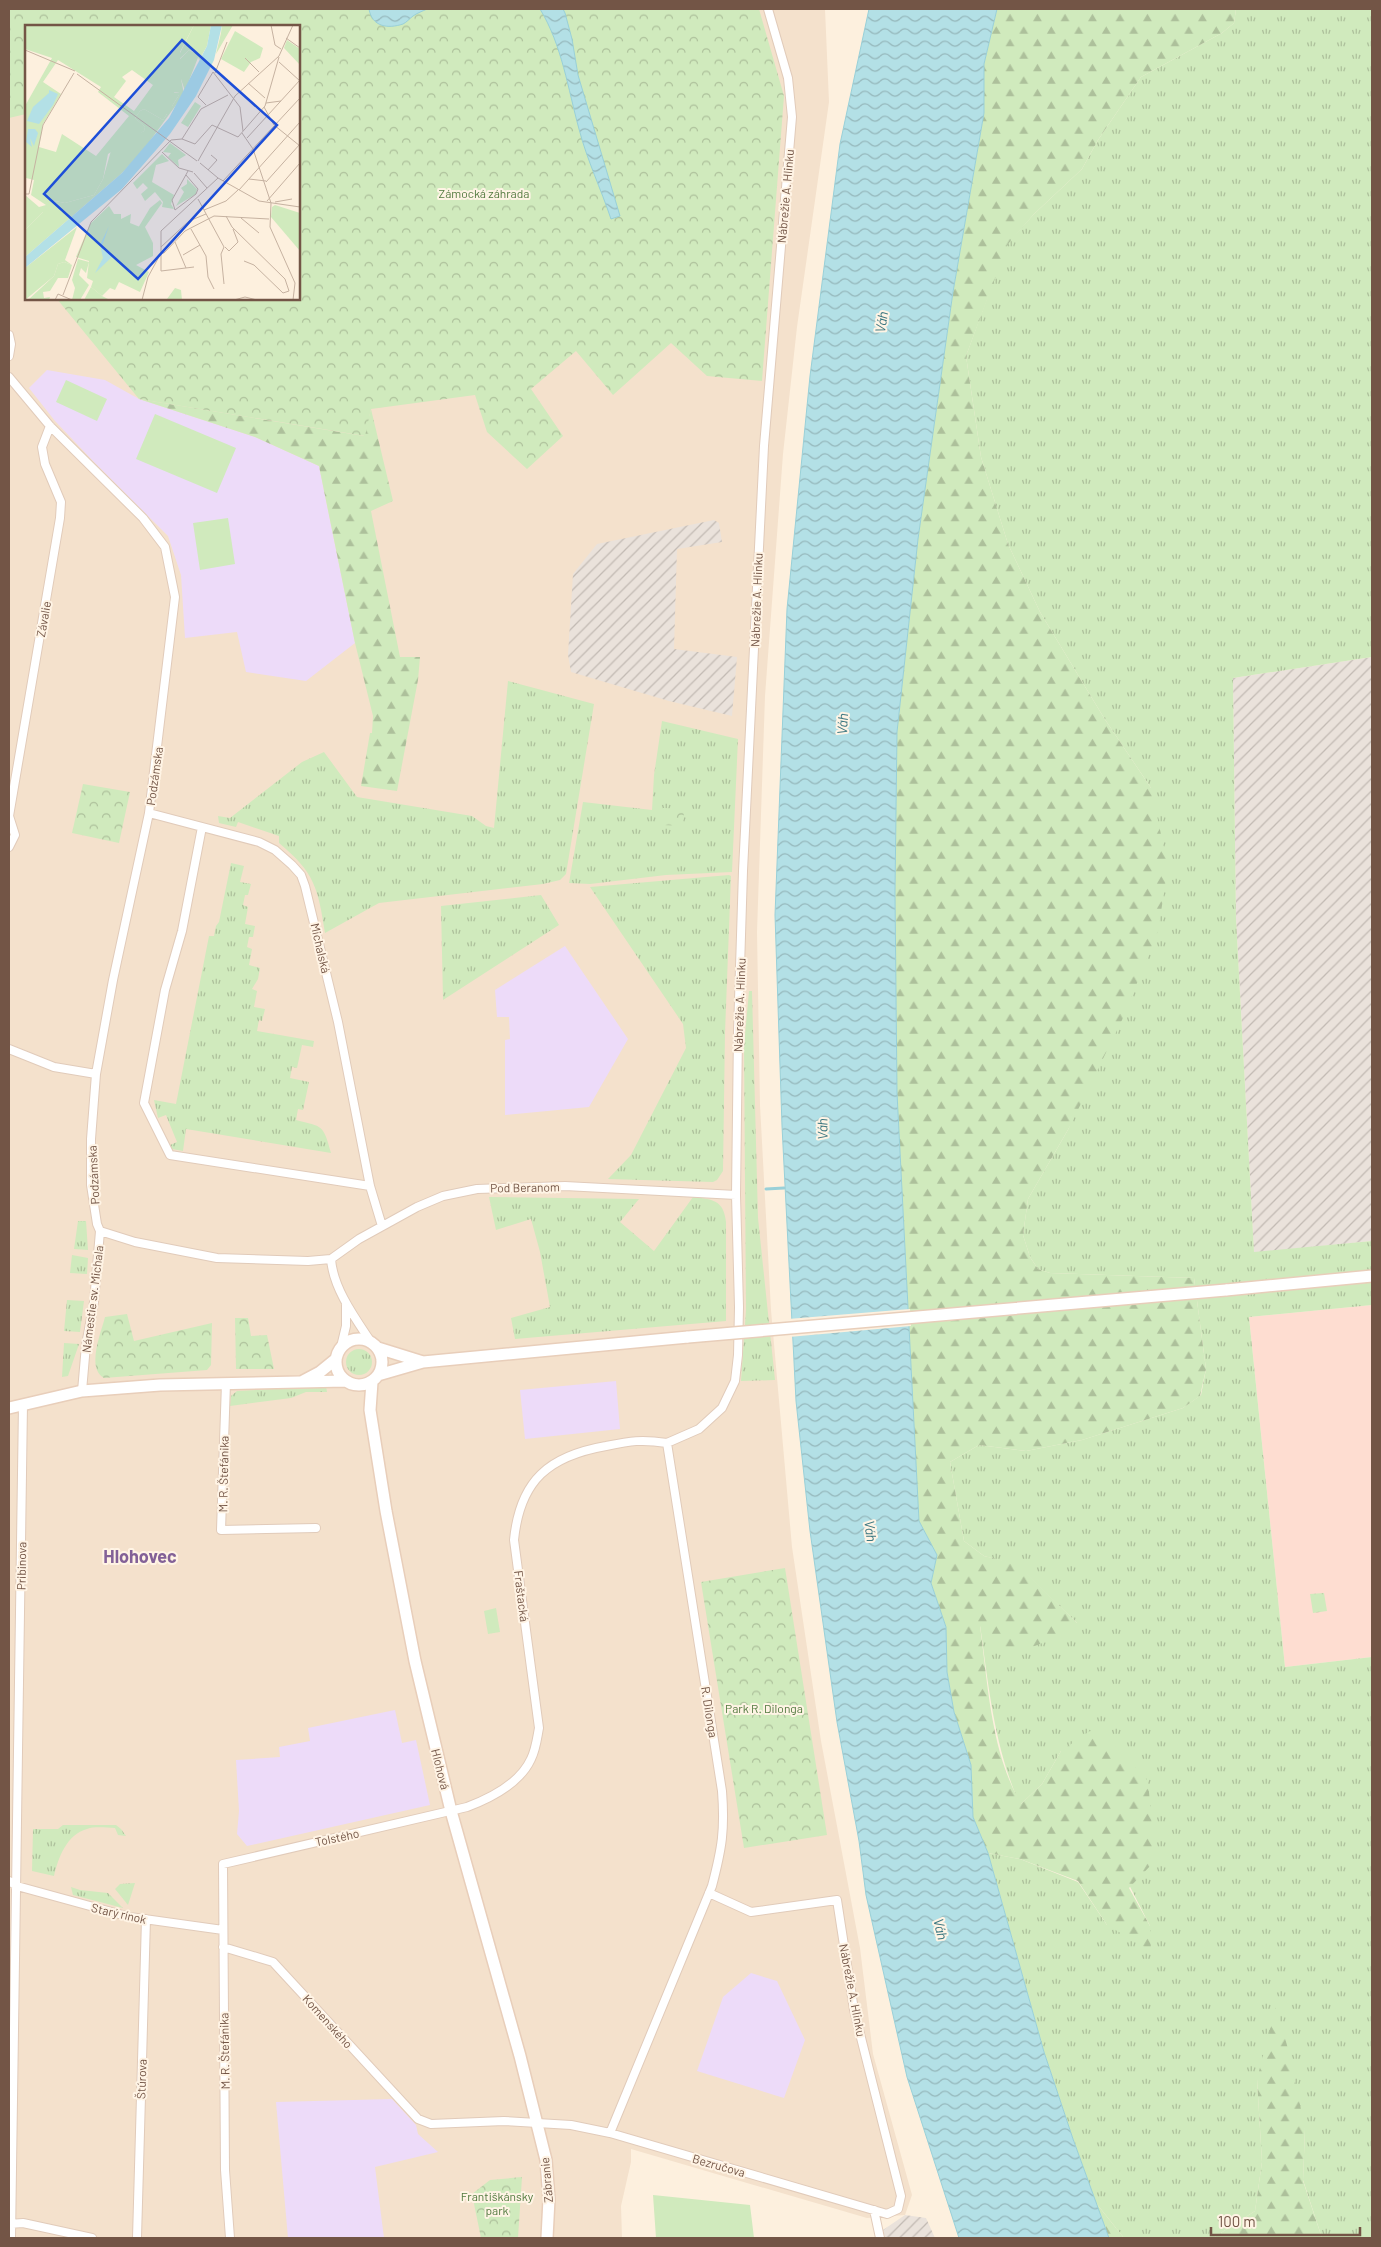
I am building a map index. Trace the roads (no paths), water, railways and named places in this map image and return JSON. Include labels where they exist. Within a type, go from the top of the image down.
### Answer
[{"type":"main road","points":[[9,1408],[82,1391],[160,1384],[303,1381],[366,1385],[375,1378],[423,1362],[1372,1276]]},
{"type":"main road","points":[[303,1381],[320,1372],[336,1358],[345,1343],[358,1339],[423,1362]]},
{"type":"main road","points":[[374,1345],[382,1361],[375,1378]]},
{"type":"main road","points":[[336,1358],[337,1371],[350,1383]]},
{"type":"main road","name":"Hlohová","points":[[375,1378],[370,1410],[386,1511],[415,1661],[451,1811],[520,2056],[536,2123]]},
{"type":"main road","name":"Hlohová","points":[[350,1383],[370,1410]]},
{"type":"main road","name":"Zábranie","points":[[536,2123],[548,2169],[547,2238]]},
{"type":"street","name":"Nábrežie A. Hlinku","points":[[667,1443],[699,1429],[722,1408],[735,1381],[739,1307],[736,1195],[741,939],[762,471],[792,117],[788,78],[768,9]]},
{"type":"street","points":[[9,335],[11,344],[9,356]]},
{"type":"street","name":"Podzámska","points":[[9,377],[50,426],[143,518],[165,547],[175,597],[149,813],[113,980],[96,1074],[91,1139],[91,1185],[97,1224],[100,1231]]},
{"type":"street","name":"Závalie","points":[[9,847],[15,835],[9,816],[60,518],[61,502],[45,464],[42,447],[50,426]]},
{"type":"street","name":"Michalská","points":[[149,813],[259,842],[275,850],[300,875],[317,930],[336,1013],[370,1186],[382,1226]]},
{"type":"street","points":[[202,827],[182,931],[165,990],[144,1103],[170,1155],[370,1186]]},
{"type":"street","points":[[9,1049],[54,1067],[96,1074]]},
{"type":"street","name":"Pod Beranom","points":[[331,1259],[414,1208],[444,1196],[495,1187],[565,1186],[736,1195]]},
{"type":"street","name":"Námestie sv. Michala","points":[[82,1391],[86,1345],[94,1302],[100,1231],[135,1242],[216,1258],[308,1261],[331,1259]]},
{"type":"street","points":[[331,1259],[332,1270],[346,1302],[374,1345]]},
{"type":"street","points":[[341,1347],[346,1326],[346,1302]]},
{"type":"street","name":"M. R. Štefánika","points":[[226,1383],[222,1530],[316,1528]]},
{"type":"street","name":"Pribinova","points":[[11,2238],[22,1404]]},
{"type":"street","name":"Fraštacká","points":[[451,1811],[471,1806],[499,1792],[526,1767],[534,1750],[539,1728],[514,1540],[519,1513],[529,1491],[536,1480],[551,1465],[582,1450],[642,1439],[667,1443]]},
{"type":"street","name":"R. Dilonga","points":[[610,2133],[709,1893],[722,1850],[725,1823],[722,1791],[667,1443]]},
{"type":"street","name":"Tolstého","points":[[223,1864],[451,1811]]},
{"type":"street","name":"M. R. Štefánika","points":[[223,1864],[225,2170],[230,2238]]},
{"type":"street","name":"Starý rínok","points":[[9,1882],[17,1886],[130,1917],[223,1930]]},
{"type":"street","name":"Nábrežie A. Hlinku","points":[[709,1893],[751,1912],[837,1900],[854,2010],[901,2196],[898,2209]]},
{"type":"street","name":"Štúrova","points":[[136,2238],[146,1919]]},
{"type":"street","name":"Komenského","points":[[223,1947],[274,1962],[418,2119]]},
{"type":"street","name":"Bezručova","points":[[418,2119],[431,2124],[504,2121],[571,2125],[610,2133],[888,2214],[898,2209]]},
{"type":"street","points":[[874,2210],[880,2238]]},
{"type":"street","points":[[10,2224],[23,2224],[92,2238]]},
{"type":"water","points":[[369,9],[427,9],[403,24],[386,26],[373,20]]},
{"type":"water","points":[[540,9],[563,9],[565,13],[572,39],[578,75],[620,216],[611,219],[582,141],[564,68],[554,37]]},
{"type":"water","name":"Váh","points":[[869,9],[997,9],[984,64],[984,113],[953,292],[918,539],[897,732],[895,892],[897,1093],[919,1521],[937,1555],[931,1583],[946,1627],[947,1672],[954,1712],[971,1765],[973,1817],[988,1853],[1044,2052],[1109,2238],[959,2238],[907,2077],[866,1895],[859,1841],[837,1722],[810,1531],[796,1401],[782,1126],[775,915],[787,609],[810,376],[840,144]]},
{"type":"waterway","points":[[766,1189],[784,1188]]},
{"type":"district","name":"Hlohovec","points":[[140,1556]]},
{"type":"park label","name":"Zámocká záhrada","points":[[484,193]]},
{"type":"park label","name":"Park R. Dilonga","points":[[764,1708]]},
{"type":"park label","name":"Františkánsky park","points":[[497,2203]]}]
